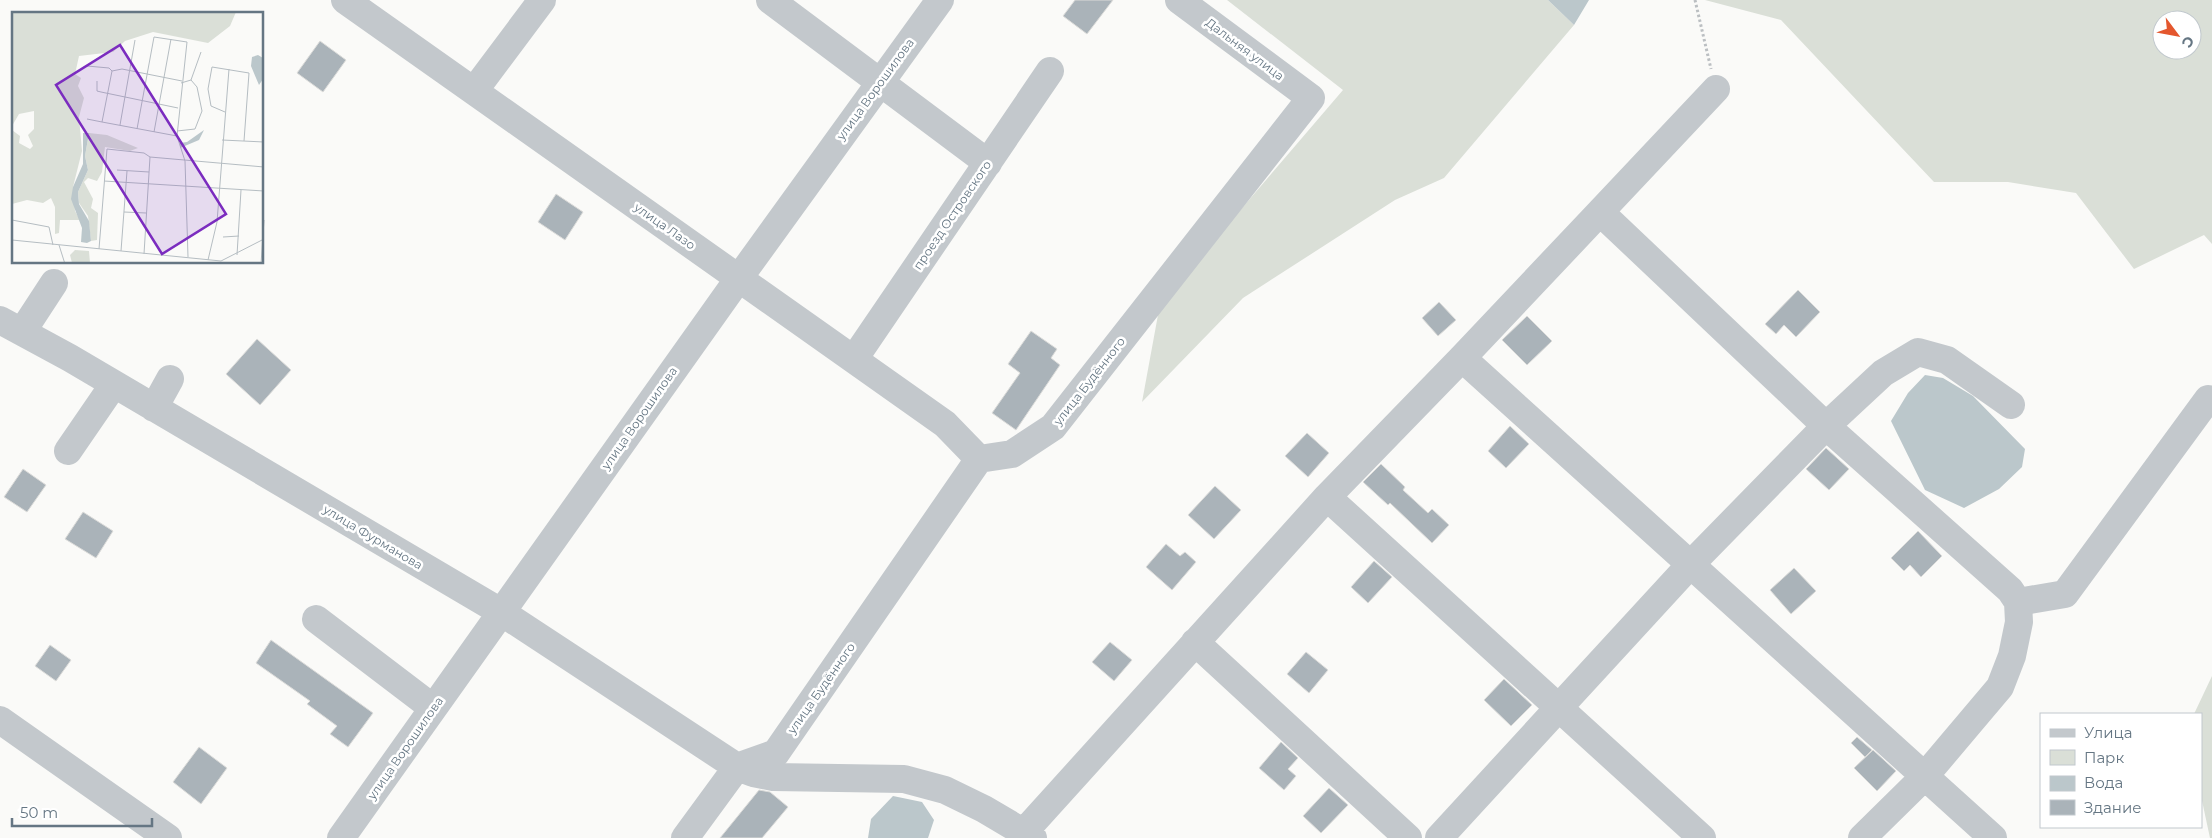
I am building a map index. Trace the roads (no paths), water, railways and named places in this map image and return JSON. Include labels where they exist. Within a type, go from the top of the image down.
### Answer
[{"type":"street","name":"улица Лазо","points":[[346,0],[946,424],[979,459]]},
{"type":"street","points":[[474,91],[542,0]]},
{"type":"street","points":[[770,0],[881,81],[988,163]]},
{"type":"street","name":"улица Ворошилова","points":[[341,838],[739,278],[940,0]]},
{"type":"street","name":"Дальняя улица","points":[[1179,0],[1311,98]]},
{"type":"street","name":"проезд Островского","points":[[854,359],[1050,71]]},
{"type":"street","points":[[1029,835],[1195,642],[1327,497],[1462,358],[1716,89]]},
{"type":"street","name":"улица Будённого","points":[[738,767],[776,753],[979,459],[1012,454],[1053,427],[1311,98]]},
{"type":"street","points":[[1600,212],[1826,426],[2010,590],[2018,602],[2019,622],[2012,656],[2000,687],[1924,776],[1862,838]]},
{"type":"street","points":[[11,326],[54,284]]},
{"type":"street","name":"улица Фурманова","points":[[11,326],[114,384],[501,612],[738,767],[753,773],[773,777],[904,779],[945,790],[984,808],[1029,835]]},
{"type":"street","points":[[1439,838],[1690,565],[1826,426],[1883,374],[1918,352],[1947,360],[2011,405]]},
{"type":"street","points":[[1462,358],[1993,838]]},
{"type":"street","points":[[154,408],[170,379]]},
{"type":"street","points":[[68,451],[114,384]]},
{"type":"street","points":[[2018,602],[2065,594],[2208,399]]},
{"type":"street","points":[[1327,497],[1702,838]]},
{"type":"street","points":[[316,620],[433,708]]},
{"type":"street","points":[[1195,642],[1408,838]]},
{"type":"street","points":[[0,720],[168,838]]},
{"type":"street","points":[[685,838],[738,767]]},
{"type":"water","points":[[1548,0],[1589,0],[1574,25]]},
{"type":"water","points":[[1925,375],[1943,378],[1973,396],[2025,449],[2022,467],[1999,489],[1964,508],[1925,490],[1891,421],[1908,393]]},
{"type":"water","points":[[893,796],[922,802],[934,820],[928,838],[868,838],[871,819]]}]
